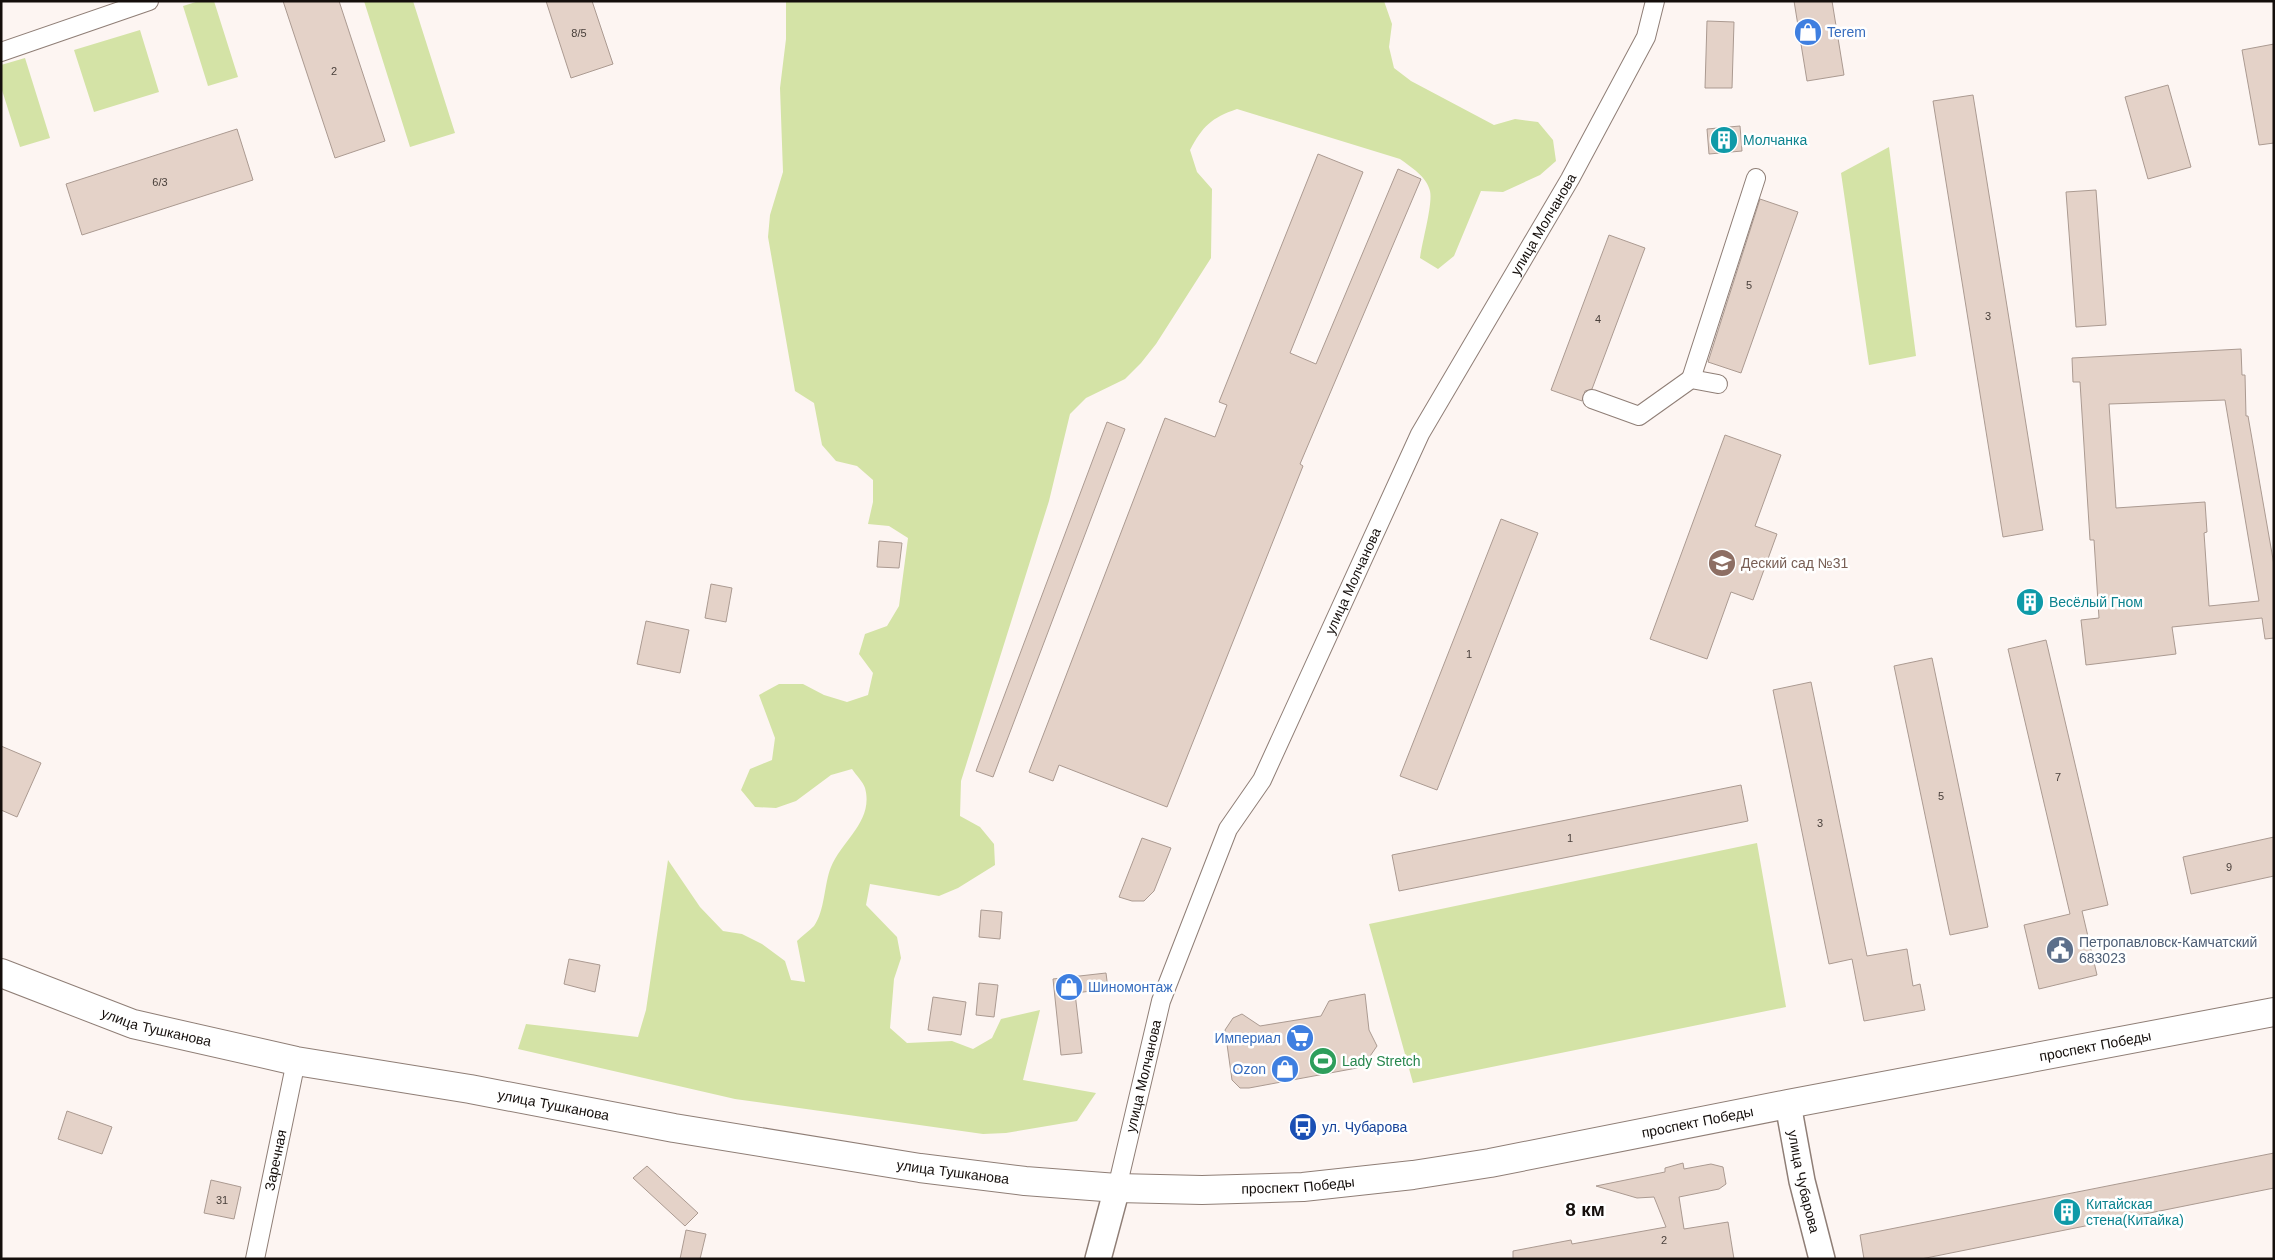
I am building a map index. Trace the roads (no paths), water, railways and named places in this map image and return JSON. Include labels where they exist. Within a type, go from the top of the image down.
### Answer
[{"type":"main road","name":"улица Тушканова","points":[[1,973],[133,1024],[296,1061],[478,1090],[674,1128],[920,1168],[1025,1181],[1117,1188]]},
{"type":"main road","name":"проспект Победы","points":[[1117,1188],[1202,1190],[1303,1187],[1490,1163],[1788,1104],[2274,1012]]},
{"type":"street","points":[[1,52],[149,1]]},
{"type":"street","name":"улица Молчанова","points":[[1117,1188],[1161,1001],[1228,829],[1262,780],[1420,434],[1570,179],[1646,37],[1656,1]]},
{"type":"street","points":[[1592,399],[1639,416],[1692,379],[1756,178]]},
{"type":"street","points":[[1692,379],[1718,384]]},
{"type":"street","name":"Заречная","points":[[255,1259],[296,1061]]},
{"type":"street","name":"улица Чубарова","points":[[1788,1104],[1802,1181],[1822,1259]]},
{"type":"street","points":[[1098,1259],[1117,1188]]},
{"type":"place","name":"Terem","points":[[1808,32]]},
{"type":"place","name":"Молчанка","points":[[1724,140]]},
{"type":"place","name":"Деский сад №31","points":[[1722,563]]},
{"type":"place","name":"Весёлый Гном","points":[[2030,602]]},
{"type":"place","name":"Петропавловск-Камчатский 683023","points":[[2060,950]]},
{"type":"place","name":"Шиномонтаж","points":[[1069,987]]},
{"type":"place","name":"Империал","points":[[1300,1038]]},
{"type":"place","name":"Lady Stretch","points":[[1323,1061]]},
{"type":"place","name":"Ozon","points":[[1285,1069]]},
{"type":"place","name":"ул. Чубарова","points":[[1303,1127]]},
{"type":"place","name":"Китайская стена(Китайка)","points":[[2067,1212]]},
{"type":"district","name":"8 км","points":[[1585,1209]]}]
